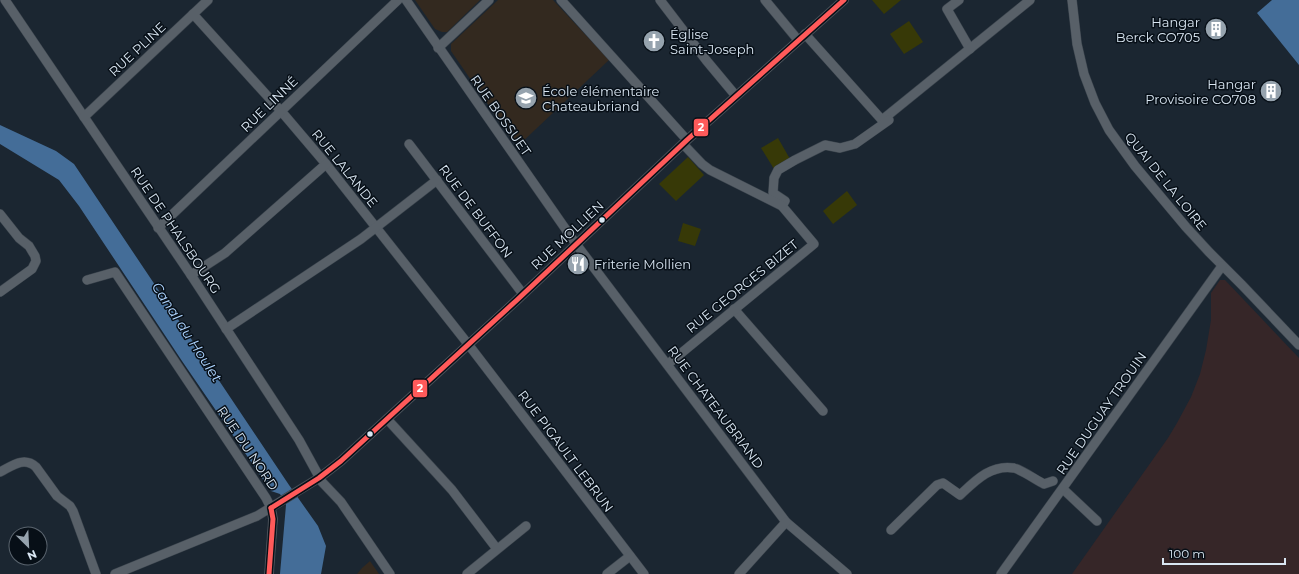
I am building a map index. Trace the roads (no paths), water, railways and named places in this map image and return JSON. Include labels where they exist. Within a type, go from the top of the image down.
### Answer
[{"type":"street","name":"RUE DE PHALSBOURG","points":[[5,0],[191,275],[302,444],[319,478],[341,502],[390,574]]},
{"type":"street","name":"RUE PLINE","points":[[84,117],[208,0]]},
{"type":"street","name":"RUE LINNÉ","points":[[158,228],[398,0]]},
{"type":"street","name":"RUE BOSSUET","points":[[406,0],[576,244]]},
{"type":"street","points":[[438,48],[489,0]]},
{"type":"street","name":"RUE GEORGES BIZET","points":[[560,0],[685,142],[702,164],[710,170],[782,206],[814,244],[668,364]]},
{"type":"street","points":[[660,0],[736,96]]},
{"type":"street","points":[[765,0],[798,40]]},
{"type":"street","name":"RUE MOLLIEN","points":[[116,574],[244,522],[271,508],[319,478],[341,461],[523,294],[685,142],[844,0]]},
{"type":"street","points":[[959,0],[947,9],[970,49]]},
{"type":"street","points":[[885,118],[1030,0]]},
{"type":"street","name":"QUAI DE LA LOIRE","points":[[1072,0],[1080,59],[1093,98],[1109,130],[1124,152],[1176,216],[1299,346]]},
{"type":"street","name":"RUE LALANDE","points":[[193,14],[282,111],[326,164],[468,344]]},
{"type":"street","points":[[782,206],[785,200],[773,193],[774,178],[778,170],[824,145],[840,148],[855,144],[890,119],[885,118],[805,34]]},
{"type":"street","name":"RUE DE BUFFON","points":[[409,144],[523,294]]},
{"type":"street","points":[[191,275],[225,253],[326,164]]},
{"type":"street","points":[[226,329],[376,228],[436,180]]},
{"type":"street","points":[[0,214],[19,238],[29,246],[36,261],[32,269],[0,292]]},
{"type":"street","name":"RUE CHATEAUBRIAND","points":[[576,244],[786,522],[847,574]]},
{"type":"street","name":"RUE DUGUAY TROUIN","points":[[1001,574],[1222,266]]},
{"type":"street","name":"RUE DU NORD","points":[[87,280],[115,272],[262,493],[271,508],[273,520],[269,574]]},
{"type":"street","points":[[734,309],[824,411]]},
{"type":"street","name":"RUE PIGAULT LEBRUN","points":[[468,344],[644,574]]},
{"type":"street","points":[[387,419],[452,490],[497,549]]},
{"type":"street","points":[[0,472],[23,461],[32,463],[36,467],[57,496],[70,506],[96,574]]},
{"type":"street","points":[[891,530],[937,485],[943,483],[960,495],[985,473],[1008,468],[1015,468],[1044,484],[1053,481]]},
{"type":"street","points":[[1063,488],[1097,521]]},
{"type":"street","points":[[739,574],[786,522]]},
{"type":"street","points":[[467,574],[526,526]]},
{"type":"street","points":[[607,574],[630,556]]},
{"type":"water","points":[[1272,0],[1299,0],[1299,65],[1257,13]]},
{"type":"water","points":[[0,125],[56,151],[74,164],[318,526],[326,546],[321,574],[280,574],[286,505],[280,494],[271,491],[79,206],[59,180],[0,144]]},
{"type":"place","name":"Hangar Berck CO705","points":[[1216,29]]},
{"type":"place","name":"Église Saint-Joseph","points":[[654,41]]},
{"type":"place","name":"Hangar Provisoire CO708","points":[[1271,91]]},
{"type":"place","name":"École élémentaire Chateaubriand","points":[[526,98]]},
{"type":"place","name":"Friterie Mollien","points":[[578,264]]},
{"type":"water label","name":"Canal du Houlet","points":[[187,332]]}]
